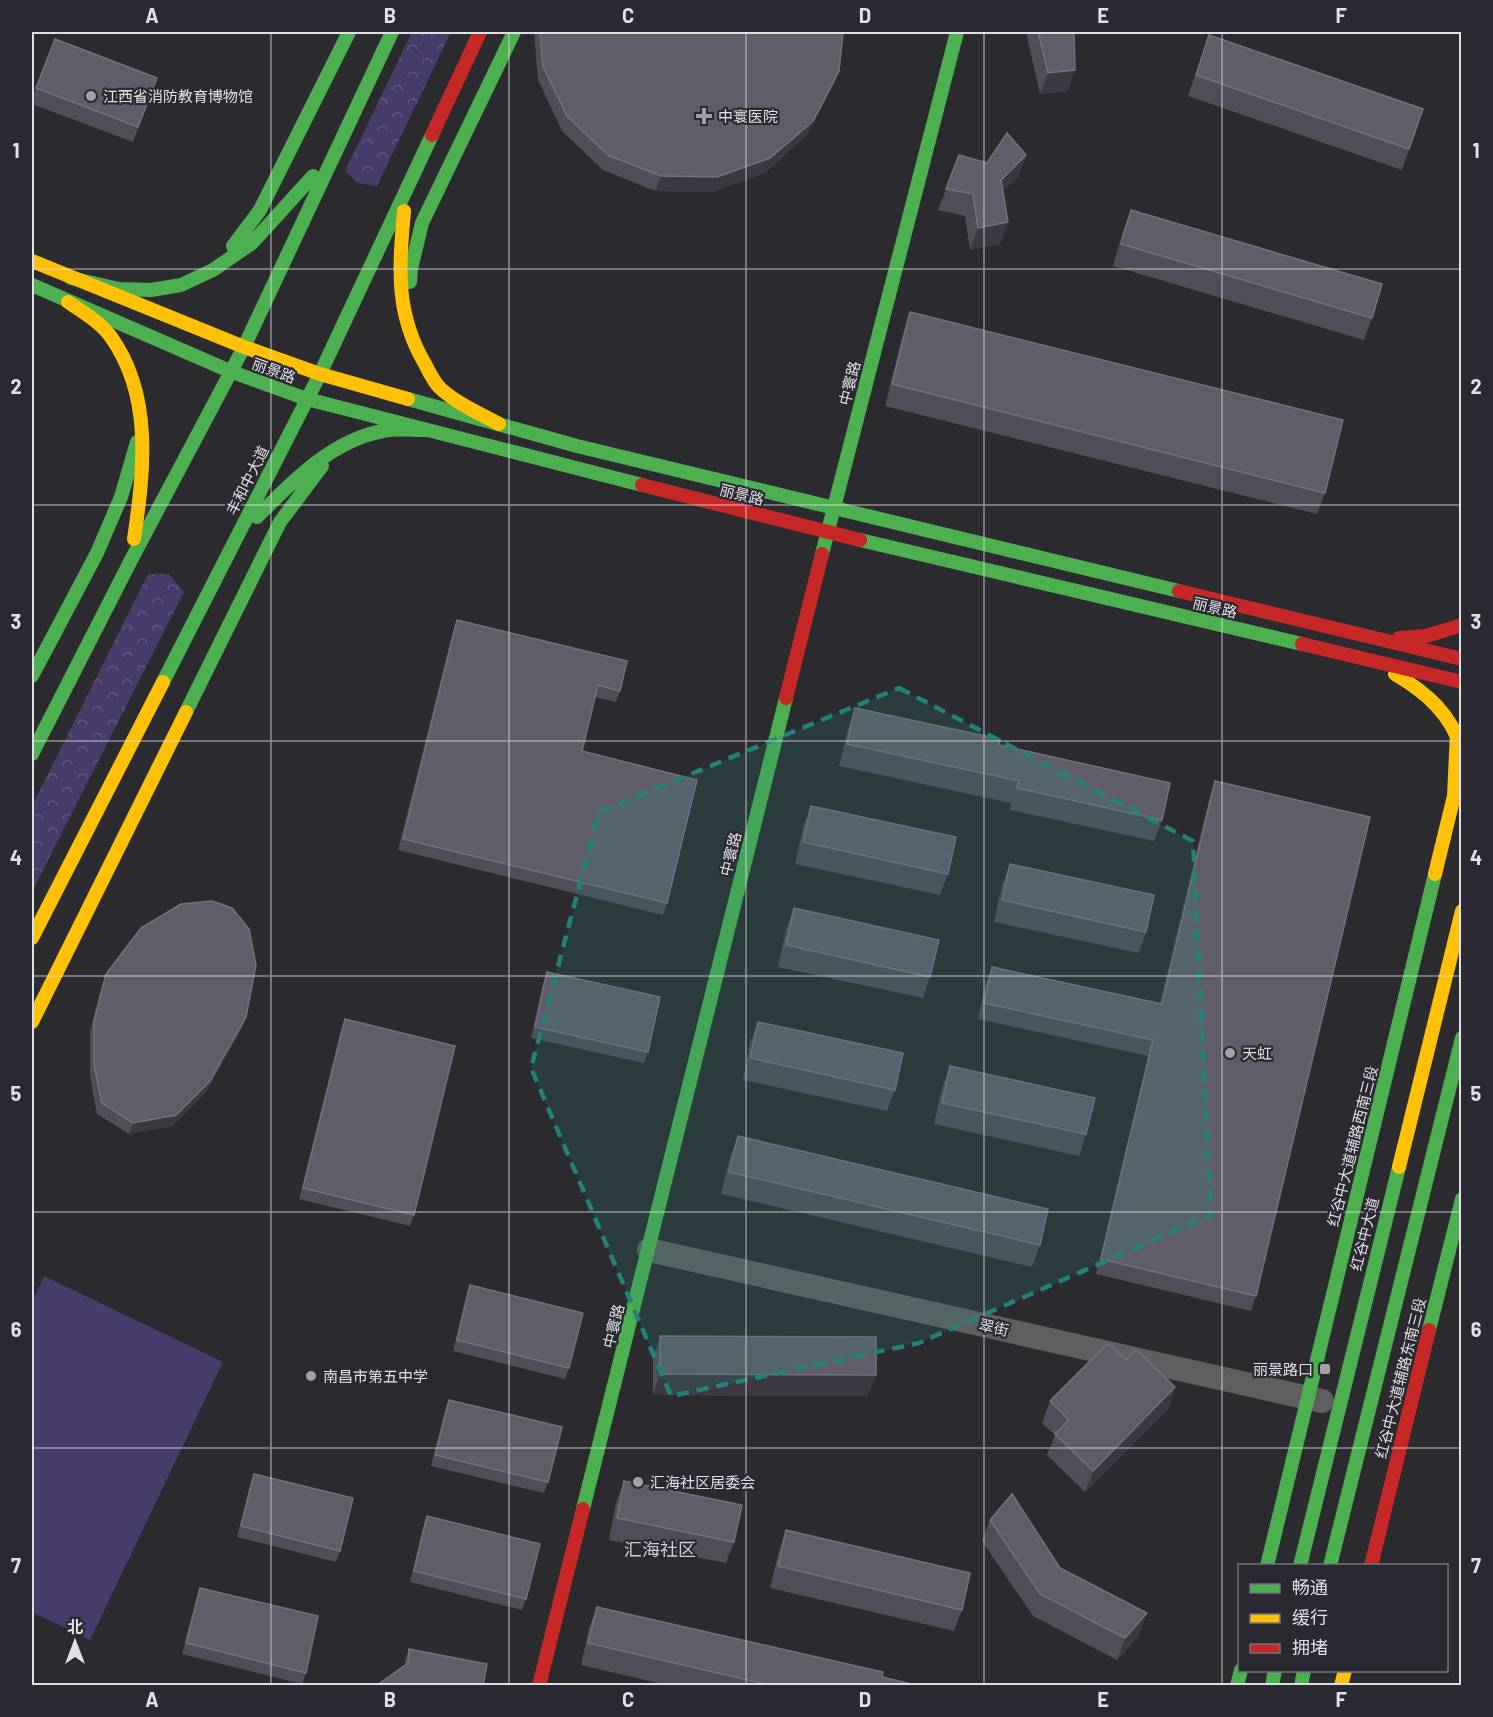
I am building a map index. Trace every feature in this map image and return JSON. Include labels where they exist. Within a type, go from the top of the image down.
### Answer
[{"type":"street","points":[[213,270],[260,210],[349,32]]},
{"type":"street","points":[[32,754],[130,562],[232,372],[392,32]]},
{"type":"street","name":"丰和中大道","points":[[32,938],[320,374],[480,32]]},
{"type":"street","points":[[407,334],[411,269],[422,223],[514,32]]},
{"type":"street","name":"中寰路","points":[[539,1686],[834,507],[957,32]]},
{"type":"street","points":[[71,278],[118,289],[151,290],[181,285],[213,270],[252,243],[294,200],[339,145]]},
{"type":"street","points":[[406,189],[400,250],[400,297],[407,334],[439,387],[499,424]]},
{"type":"street","name":"丽景路","points":[[32,261],[244,347],[320,374],[577,446],[1461,659]]},
{"type":"street","name":"丽景路","points":[[32,285],[232,372],[307,399],[828,532],[1461,682]]},
{"type":"street","points":[[68,302],[110,335],[127,364],[139,397],[143,423],[142,466],[130,562]]},
{"type":"street","points":[[32,676],[97,553],[121,497],[143,423]]},
{"type":"street","points":[[237,538],[287,487],[331,454],[354,441],[382,431],[425,430]]},
{"type":"street","points":[[32,1022],[280,522],[331,454]]},
{"type":"street","points":[[1382,639],[1426,636],[1461,625]]},
{"type":"street","points":[[1376,662],[1420,688],[1447,715],[1457,733],[1461,750]]},
{"type":"street","name":"红谷中大道辅路西南三段","points":[[1267,1564],[1454,796],[1457,733]]},
{"type":"street","name":"红谷中大道","points":[[1300,1564],[1461,911]]},
{"type":"street","points":[[1330,1564],[1461,1038]]},
{"type":"street","name":"红谷中大道辅路东南三段","points":[[1371,1564],[1461,1199]]},
{"type":"street","name":"翠街","points":[[648,1250],[1340,1405]]},
{"type":"highlighted area","points":[[899,688],[1193,841],[1211,1215],[919,1343],[671,1396],[531,1068],[599,812]]},
{"type":"green space","points":[[412,32],[451,32],[377,186],[358,183],[345,171]]},
{"type":"green space","points":[[148,574],[169,574],[184,592],[32,892],[32,806]]},
{"type":"green space","points":[[44,1276],[223,1362],[90,1640],[32,1612],[32,1302]]},
{"type":"building","points":[[540,32],[843,32],[839,71],[813,121],[770,158],[717,177],[661,176],[608,155],[567,116],[543,66]]},
{"type":"building","points":[[1038,32],[1074,32],[1075,70],[1048,73]]},
{"type":"building","points":[[1209,35],[1423,109],[1409,149],[1196,75]]},
{"type":"building","name":"江西省消防教育博物馆","points":[[55,39],[157,78],[138,127],[36,88]]},
{"type":"building","points":[[1007,133],[1026,155],[1001,180],[1008,222],[978,228],[973,194],[946,189],[959,155],[987,163]]},
{"type":"building","points":[[1131,210],[1382,284],[1372,318],[1121,244]]},
{"type":"building","points":[[910,312],[1343,420],[1325,493],[892,384]]},
{"type":"building","points":[[457,620],[627,661],[620,691],[598,685],[582,751],[697,780],[667,903],[403,839]]},
{"type":"building","points":[[855,708],[1000,739],[999,745],[1170,783],[1162,820],[1017,788],[1019,781],[847,744]]},
{"type":"building","name":"天虹","points":[[1215,781],[1370,817],[1256,1296],[1101,1259],[1153,1040],[984,1003],[992,967],[1162,1004]]},
{"type":"building","points":[[811,806],[956,837],[948,874],[803,842]]},
{"type":"building","points":[[1010,864],[1154,895],[1146,932],[1002,900]]},
{"type":"building","points":[[212,901],[232,908],[249,929],[256,965],[246,1017],[210,1081],[176,1115],[133,1123],[102,1103],[94,1065],[94,1021],[106,974],[141,928],[181,904]]},
{"type":"building","points":[[794,908],[939,940],[930,977],[786,945]]},
{"type":"building","points":[[547,972],[660,997],[648,1052],[535,1027]]},
{"type":"building","points":[[345,1019],[455,1046],[414,1215],[303,1188]]},
{"type":"building","points":[[758,1022],[903,1053],[895,1090],[750,1058]]},
{"type":"building","points":[[950,1066],[1095,1098],[1086,1134],[942,1103]]},
{"type":"building","points":[[738,1136],[1048,1209],[1040,1245],[729,1172]]},
{"type":"building","points":[[470,1285],[583,1313],[569,1368],[457,1340]]},
{"type":"building","points":[[660,1336],[876,1337],[876,1375],[660,1374]]},
{"type":"building","points":[[1107,1344],[1111,1345],[1126,1360],[1135,1350],[1138,1351],[1175,1387],[1093,1471],[1055,1434],[1069,1420],[1050,1401]]},
{"type":"building","points":[[449,1400],[562,1427],[548,1482],[435,1455]]},
{"type":"building","points":[[254,1474],[353,1498],[340,1551],[241,1526]]},
{"type":"building","points":[[624,1481],[742,1505],[734,1542],[617,1518]]},
{"type":"building","points":[[1012,1494],[1060,1568],[1147,1613],[1125,1638],[1040,1594],[990,1520]]},
{"type":"building","points":[[427,1516],[540,1544],[526,1599],[414,1571]]},
{"type":"building","points":[[786,1530],[970,1573],[962,1610],[778,1566]]},
{"type":"building","points":[[200,1588],[318,1616],[306,1673],[186,1643]]},
{"type":"building","points":[[597,1607],[883,1672],[882,1677],[920,1686],[774,1686],[588,1643]]},
{"type":"building","points":[[409,1649],[487,1664],[483,1686],[376,1686],[408,1663]]},
{"type":"traffic: fast","points":[[233,246],[260,210],[349,32]]},
{"type":"traffic: fast","points":[[32,754],[244,347],[392,32]]},
{"type":"traffic: fast","points":[[410,282],[422,223],[514,32]]},
{"type":"traffic: fast","points":[[822,554],[957,32]]},
{"type":"traffic: fast","points":[[163,682],[320,374],[432,135]]},
{"type":"traffic: fast","points":[[71,278],[119,289],[151,290],[181,285],[213,270],[252,243],[313,176]]},
{"type":"traffic: fast","points":[[32,285],[232,372],[307,399],[642,485]]},
{"type":"traffic: fast","points":[[408,399],[577,446],[1179,591]]},
{"type":"traffic: fast","points":[[257,517],[314,464],[347,443],[388,430],[425,430]]},
{"type":"traffic: fast","points":[[32,676],[97,553],[121,497],[137,442]]},
{"type":"traffic: fast","points":[[186,712],[280,522],[322,466]]},
{"type":"traffic: fast","points":[[860,540],[1302,644]]},
{"type":"traffic: fast","points":[[583,1509],[786,698]]},
{"type":"traffic: fast","points":[[1267,1564],[1435,874]]},
{"type":"traffic: fast","points":[[1330,1564],[1462,1038]]},
{"type":"traffic: fast","points":[[1300,1564],[1399,1167]]},
{"type":"traffic: fast","points":[[1429,1330],[1462,1199]]},
{"type":"traffic: fast","points":[[1237,1686],[1240,1672]]},
{"type":"traffic: fast","points":[[1272,1686],[1275,1672]]},
{"type":"traffic: fast","points":[[1301,1686],[1304,1672]]},
{"type":"traffic: slow","points":[[404,211],[401,290],[408,327],[415,345],[440,388],[460,403],[499,424]]},
{"type":"traffic: slow","points":[[32,261],[244,347],[320,374],[408,399]]},
{"type":"traffic: slow","points":[[68,302],[97,322],[107,332],[124,360],[134,384],[142,435],[141,487],[134,539]]},
{"type":"traffic: slow","points":[[1395,674],[1427,697],[1444,715],[1462,750]]},
{"type":"traffic: slow","points":[[32,938],[163,682]]},
{"type":"traffic: slow","points":[[32,1022],[186,712]]},
{"type":"traffic: slow","points":[[1435,874],[1454,796],[1457,733]]},
{"type":"traffic: slow","points":[[1399,1167],[1462,911]]},
{"type":"traffic: slow","points":[[1341,1686],[1344,1672]]},
{"type":"traffic: jam","points":[[432,135],[480,32]]},
{"type":"traffic: jam","points":[[642,485],[860,540]]},
{"type":"traffic: jam","points":[[786,698],[822,554]]},
{"type":"traffic: jam","points":[[1179,591],[1462,659]]},
{"type":"traffic: jam","points":[[1399,638],[1426,636],[1462,625]]},
{"type":"traffic: jam","points":[[1302,644],[1462,682]]},
{"type":"traffic: jam","points":[[1371,1564],[1429,1330]]},
{"type":"traffic: jam","points":[[539,1686],[583,1509]]},
{"type":"place","name":"江西省消防教育博物馆","points":[[91,96]]},
{"type":"place","name":"中寰医院","points":[[704,116]]},
{"type":"place","name":"天虹","points":[[1230,1053]]},
{"type":"place","name":"丽景路口","points":[[1325,1369]]},
{"type":"place","name":"南昌市第五中学","points":[[311,1376]]},
{"type":"place","name":"汇海社区居委会","points":[[638,1482]]},
{"type":"district","name":"汇海社区","points":[[660,1549]]}]
